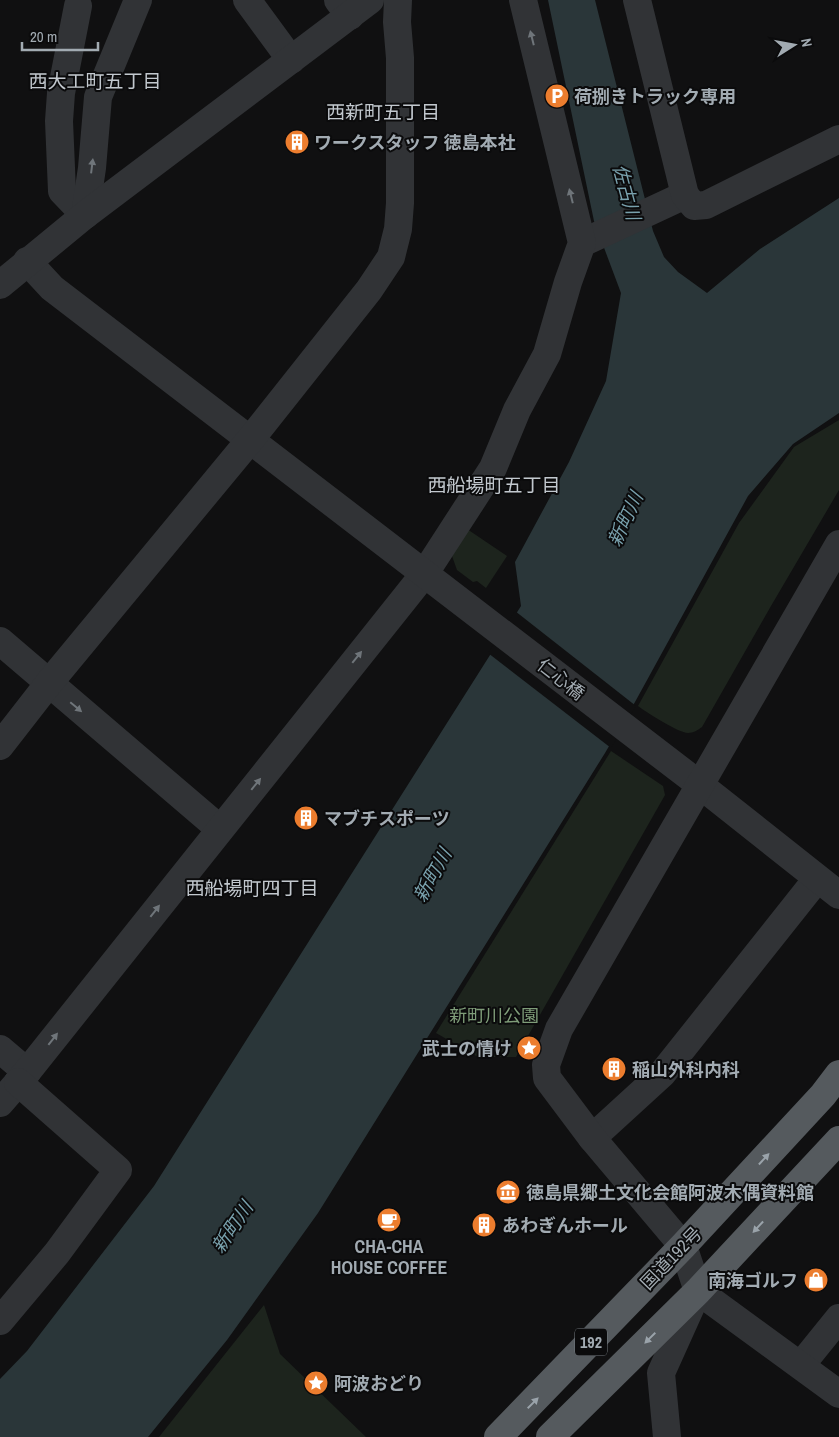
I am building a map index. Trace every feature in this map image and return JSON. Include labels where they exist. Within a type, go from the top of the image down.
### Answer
[{"type":"highway","name":"国道192号","points":[[498,1437],[683,1246],[823,1095],[839,1074]]},
{"type":"highway","name":"192","points":[[550,1437],[698,1291],[839,1140]]},
{"type":"street","points":[[85,215],[92,168],[98,96],[138,0]]},
{"type":"street","points":[[247,0],[291,60]]},
{"type":"street","points":[[0,746],[370,290],[391,257],[398,229],[400,203],[398,0]]},
{"type":"street","points":[[523,0],[588,241]]},
{"type":"street","points":[[637,0],[685,195],[694,206],[706,205],[839,139]]},
{"type":"street","points":[[0,285],[85,215],[291,60],[353,5]]},
{"type":"street","points":[[78,6],[62,93],[59,121],[62,191],[85,215]]},
{"type":"street","points":[[0,1103],[425,573],[493,468],[517,410],[547,354],[568,282],[588,241],[685,195]]},
{"type":"street","name":"仁心橋","points":[[28,261],[52,288],[425,573],[839,895]]},
{"type":"street","points":[[839,544],[559,1029],[546,1066],[547,1078],[592,1138],[683,1246],[698,1291],[839,1394]]},
{"type":"street","points":[[0,641],[220,829]]},
{"type":"street","points":[[592,1138],[662,1074],[817,879]]},
{"type":"street","points":[[0,1049],[22,1077],[118,1170],[57,1253],[0,1321]]},
{"type":"street","points":[[667,1437],[661,1374],[698,1291]]},
{"type":"street","points":[[801,1365],[839,1318]]},
{"type":"green space","points":[[839,420],[839,490],[702,727],[692,732],[684,732],[642,709],[638,706],[739,523],[794,447]]},
{"type":"green space","points":[[467,529],[507,556],[486,588],[477,581],[473,582],[457,570],[452,556]]},
{"type":"green space","name":"新町川公園","points":[[611,751],[663,786],[665,795],[516,1057],[478,1057],[436,1033]]},
{"type":"green space","points":[[264,1305],[280,1354],[366,1437],[159,1437]]},
{"type":"water","points":[[548,0],[595,0],[653,231],[664,257],[678,272],[707,293],[760,249],[839,198],[839,413],[793,444],[748,496],[605,753],[318,1213],[227,1340],[148,1437],[0,1437],[0,1379],[27,1351],[154,1186],[521,606],[515,562],[569,462],[606,381],[621,293],[594,221]]},
{"type":"pier","points":[[515,611],[636,706],[611,748],[488,653]]},
{"type":"place","name":"荷捌きトラック専用","points":[[557,96]]},
{"type":"place","name":"ワークスタッフ 徳島本社","points":[[297,142]]},
{"type":"place","name":"マブチスポーツ","points":[[306,818]]},
{"type":"place","name":"武士の情け","points":[[529,1048]]},
{"type":"place","name":"稲山外科内科","points":[[614,1069]]},
{"type":"place","name":"徳島県郷土文化会館阿波木偶資料館","points":[[508,1192]]},
{"type":"place","name":"CHA-CHA HOUSE COFFEE","points":[[389,1220]]},
{"type":"place","name":"あわぎんホール","points":[[484,1225]]},
{"type":"place","name":"南海ゴルフ","points":[[816,1280]]},
{"type":"place","name":"阿波おどり","points":[[316,1383]]},
{"type":"district","name":"西大工町五丁目","points":[[95,81]]},
{"type":"district","name":"西新町五丁目","points":[[383,112]]},
{"type":"district","name":"西船場町五丁目","points":[[494,485]]},
{"type":"district","name":"西船場町四丁目","points":[[252,888]]},
{"type":"water label","name":"佐古川","points":[[627,192]]},
{"type":"water label","name":"新町川","points":[[625,519]]},
{"type":"water label","name":"新町川","points":[[432,875]]},
{"type":"water label","name":"新町川","points":[[232,1227]]}]
